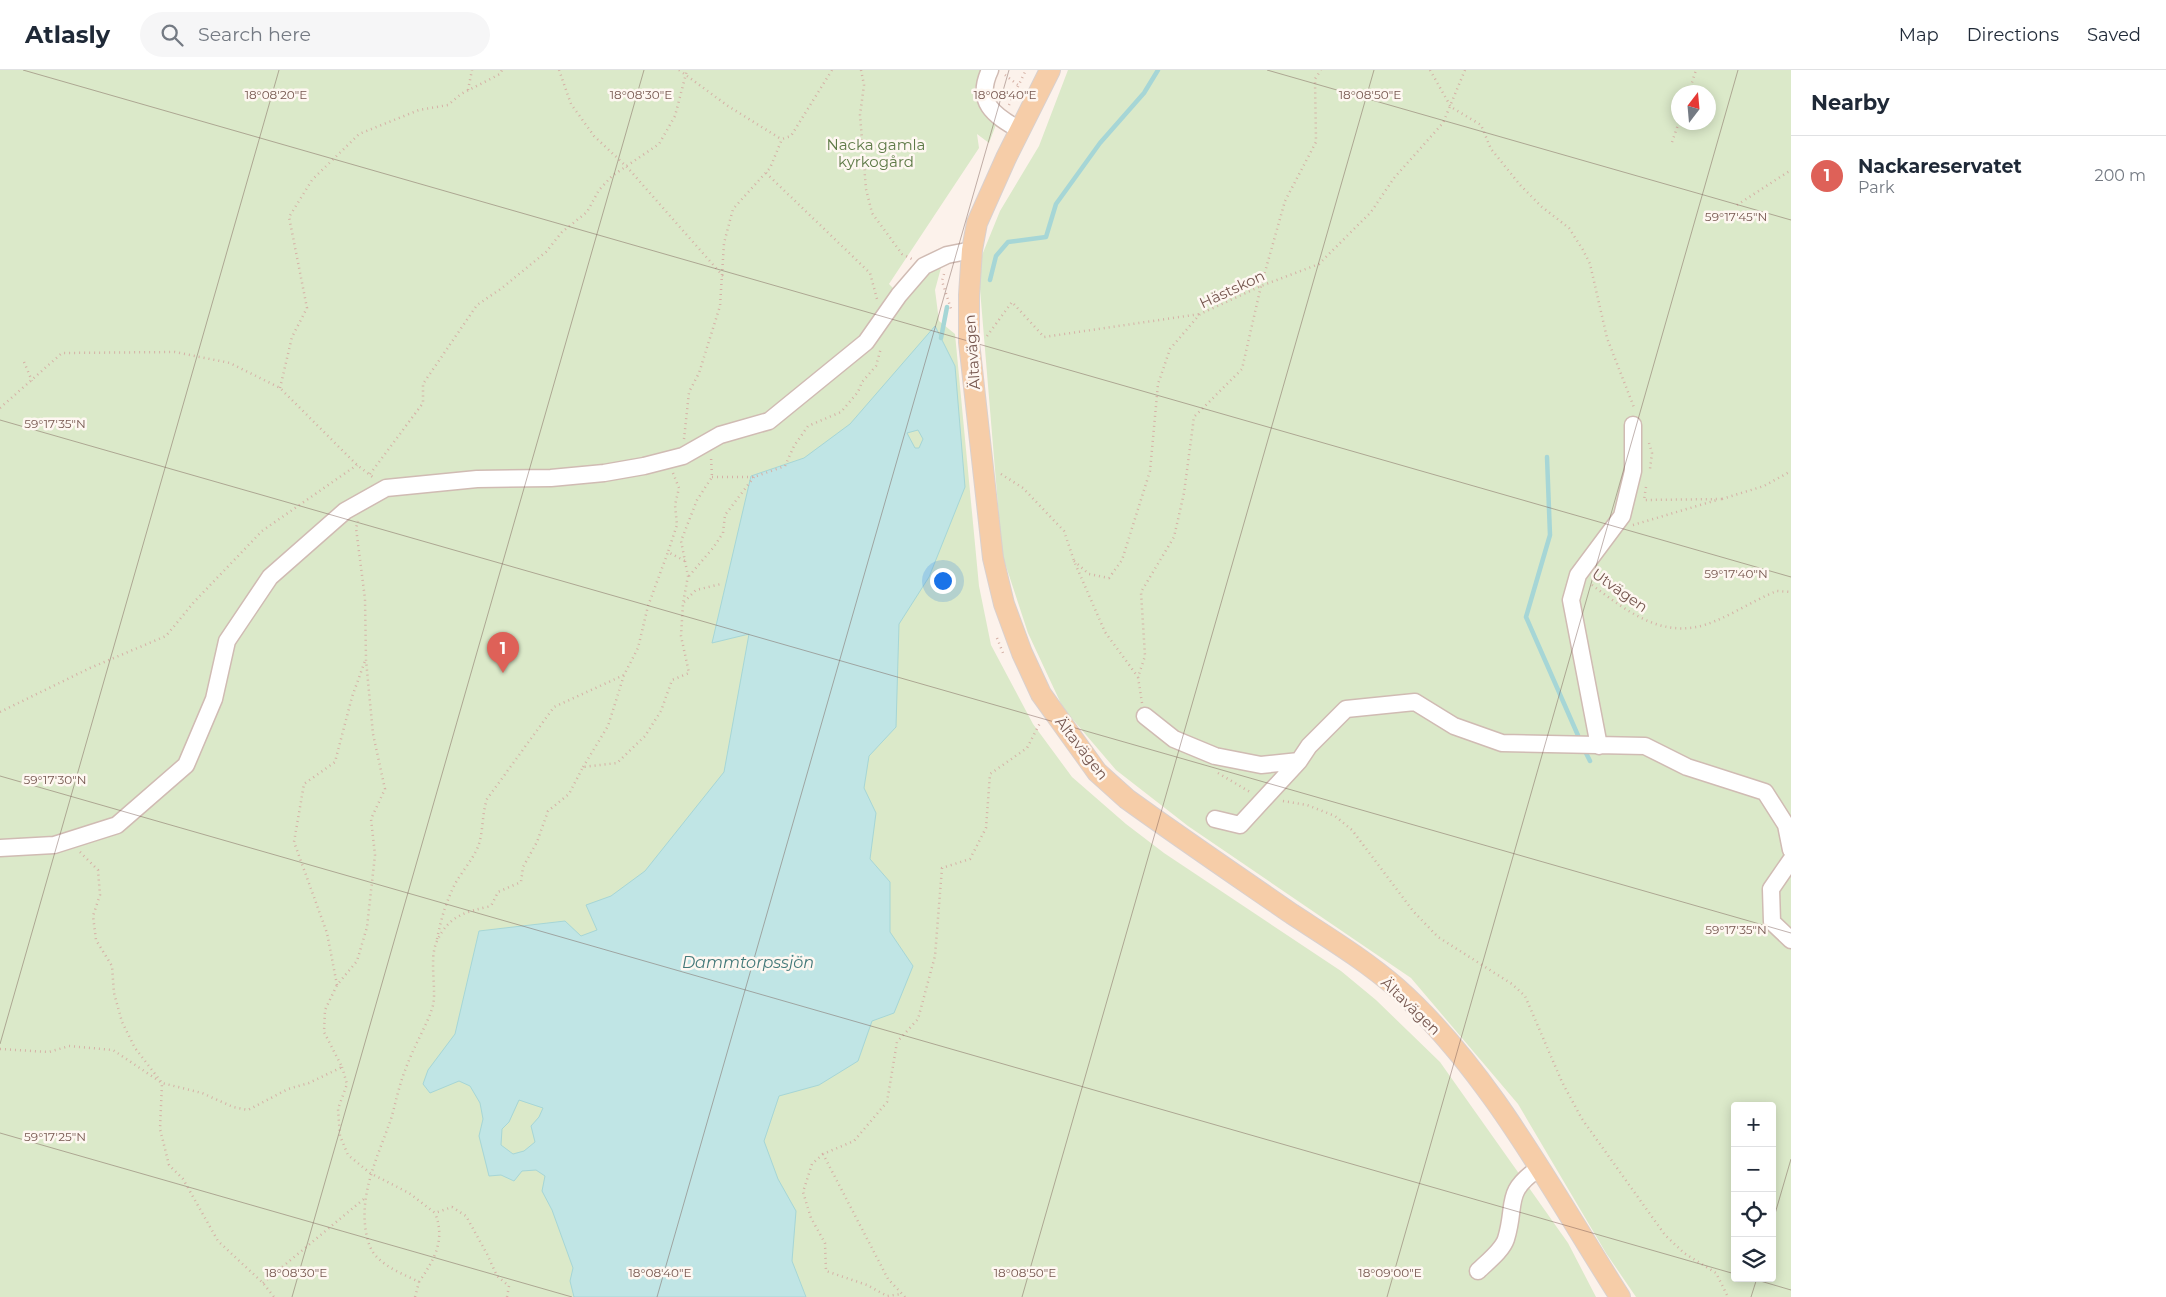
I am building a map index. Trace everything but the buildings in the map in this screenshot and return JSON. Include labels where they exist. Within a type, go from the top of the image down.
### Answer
[{"type":"main road","name":"Ältavägen","points":[[1050,70],[977,223],[972,250],[969,295],[969,342],[993,558],[1004,604],[1022,653],[1042,694],[1097,772],[1127,799],[1396,988],[1428,1019],[1472,1071],[1539,1168],[1620,1297]]},
{"type":"street","points":[[990,70],[983,84],[985,102],[1002,120],[1020,130]]},
{"type":"street","points":[[0,848],[54,845],[117,825],[186,765],[214,699],[227,641],[270,577],[345,510],[386,488],[477,480],[551,478],[604,473],[676,458],[720,435],[769,421],[866,342],[882,318],[924,266],[947,255],[972,250]]},
{"type":"street","points":[[1599,746],[1571,600],[1578,575],[1622,516],[1633,471],[1635,420]]},
{"type":"street","points":[[1215,819],[1240,825],[1264,801],[1310,746],[1346,709],[1415,702],[1454,726],[1502,743],[1645,746],[1688,767],[1765,792],[1786,825],[1791,850]]},
{"type":"street","points":[[1145,716],[1174,739],[1215,756],[1261,765],[1299,761]]},
{"type":"street","points":[[1791,860],[1771,889],[1772,922],[1791,940]]},
{"type":"street","points":[[1478,1271],[1506,1241],[1510,1204],[1519,1184],[1539,1168]]},
{"type":"path","points":[[468,90],[472,70]]},
{"type":"path","points":[[280,388],[292,337],[307,308],[288,217],[312,180],[359,134],[419,110],[448,105],[468,90],[500,74],[502,70]]},
{"type":"path","points":[[559,70],[571,104],[594,136],[627,167],[723,276]]},
{"type":"path","points":[[679,70],[728,106],[782,139]]},
{"type":"path","points":[[370,474],[422,403],[422,384],[477,305],[546,252],[562,232],[587,212],[599,190],[612,176],[659,144],[676,116],[687,70]]},
{"type":"path","points":[[436,942],[452,919],[466,912],[491,906],[498,892],[521,882],[523,867],[537,842],[548,811],[568,794],[608,726],[624,674],[638,648],[648,606],[677,525],[675,505],[679,488],[676,458],[688,392],[699,373],[720,306],[724,243],[733,209],[766,173],[782,139],[791,136],[832,70]]},
{"type":"path","points":[[861,70],[864,85],[860,115],[866,189],[872,213],[902,254],[924,266]]},
{"type":"path","points":[[997,70],[1019,86]]},
{"type":"path","points":[[1138,677],[1146,656],[1141,592],[1174,537],[1184,492],[1194,417],[1242,369],[1261,286],[1285,201],[1316,142],[1315,79],[1321,70]]},
{"type":"path","points":[[1430,70],[1451,106],[1481,125],[1491,149],[1521,186],[1542,207],[1569,228],[1583,250],[1590,264],[1606,338],[1635,420]]},
{"type":"path","name":"Hästskon","points":[[1074,561],[1089,574],[1110,578],[1122,560],[1150,471],[1158,384],[1170,349],[1200,314],[1261,286],[1319,264],[1371,212],[1394,178],[1443,123],[1466,70]]},
{"type":"path","points":[[1691,85],[1696,70]]},
{"type":"path","points":[[1672,142],[1676,130]]},
{"type":"path","points":[[1737,205],[1791,170]]},
{"type":"path","points":[[766,173],[870,273],[882,318]]},
{"type":"path","points":[[947,255],[942,280],[952,314]]},
{"type":"path","points":[[969,342],[981,343],[1012,302],[1044,337],[1200,314]]},
{"type":"path","points":[[583,767],[617,763],[645,736],[662,711],[672,680],[689,673],[681,636],[683,603],[688,576],[681,541],[697,500],[712,477],[754,477],[785,466],[794,446],[808,426],[841,412],[858,392],[862,382],[876,366],[882,347]]},
{"type":"path","points":[[0,408],[33,382],[62,353],[175,352],[230,363],[280,388],[357,465],[386,488]]},
{"type":"path","points":[[24,362],[33,382]]},
{"type":"path","points":[[1649,442],[1652,453],[1649,472]]},
{"type":"path","points":[[0,712],[90,668],[166,636],[194,602],[262,531],[357,465]]},
{"type":"path","points":[[997,471],[1023,488],[1064,530],[1074,561],[1105,632],[1138,677],[1145,716]]},
{"type":"path","points":[[1610,532],[1764,486],[1791,471]]},
{"type":"path","points":[[688,576],[713,548],[722,533],[724,515],[754,477]]},
{"type":"path","points":[[1647,481],[1644,500],[1722,499]]},
{"type":"path","points":[[363,501],[356,528],[365,599],[366,660],[373,734],[385,789],[371,819],[375,855],[367,928],[357,961],[337,985],[325,1010],[324,1032],[342,1067],[347,1084],[338,1109],[340,1136],[348,1154],[370,1173],[408,1193],[435,1212],[440,1224],[440,1241],[436,1257],[419,1282],[415,1297]]},
{"type":"path","points":[[668,552],[685,561]]},
{"type":"path","name":"Utvägen","points":[[1578,575],[1644,621],[1675,627],[1696,627],[1777,591],[1791,592]]},
{"type":"path","points":[[683,603],[696,590],[721,584]]},
{"type":"path","points":[[337,985],[327,933],[294,842],[304,784],[335,762],[352,697],[366,660]]},
{"type":"path","points":[[419,1282],[382,1262],[370,1246],[365,1223],[366,1197],[370,1173],[391,1117],[405,1068],[433,1007],[432,976],[436,942],[445,905],[456,882],[476,851],[482,833],[481,816],[487,799],[542,721],[554,707],[565,700],[613,681],[624,674]]},
{"type":"path","points":[[904,1296],[887,1296],[866,1285],[826,1271],[825,1243],[811,1218],[803,1192],[812,1164],[823,1154],[854,1141],[887,1102],[897,1042],[918,1019],[936,956],[942,868],[970,859],[986,828],[990,774],[1027,748],[1041,721],[1045,728]]},
{"type":"path","points":[[1264,801],[1292,801],[1335,816],[1352,830],[1413,911],[1438,936],[1512,984],[1525,996],[1562,1082],[1582,1119],[1665,1235],[1684,1253],[1716,1273],[1728,1297]]},
{"type":"path","points":[[69,840],[98,870],[100,895],[93,916],[96,940],[112,966],[114,993],[122,1022],[135,1048],[162,1083],[160,1129],[169,1165],[183,1179],[218,1241],[263,1283],[274,1297]]},
{"type":"path","points":[[0,1049],[49,1052],[69,1046],[113,1050],[162,1083],[202,1093],[233,1107],[248,1110],[288,1089],[309,1083],[342,1067]]},
{"type":"path","points":[[823,1154],[888,1279],[904,1296]]},
{"type":"path","points":[[263,1283],[366,1197]]},
{"type":"path","points":[[435,1212],[452,1207],[466,1216],[488,1254],[497,1276],[509,1286],[507,1297]]},
{"type":"green space","name":"Nacka gamla kyrkogård","points":[[0,70],[983,70],[974,90],[988,119],[997,122],[989,143],[977,134],[979,148],[889,284],[894,289],[945,253],[935,290],[939,321],[955,334],[979,586],[991,645],[1033,724],[1072,777],[1126,824],[1164,853],[1341,971],[1376,1000],[1440,1062],[1568,1243],[1596,1297],[0,1297]]},
{"type":"green space","points":[[1068,70],[1791,70],[1791,1297],[1636,1297],[1606,1253],[1518,1104],[1411,978],[1188,826],[1116,770],[1063,708],[1028,633],[1002,554],[978,265],[1000,211],[1039,146]]},
{"type":"water","name":"Dammtorpssjön","points":[[935,326],[955,366],[965,487],[929,577],[899,624],[896,727],[869,756],[864,788],[876,813],[870,859],[890,882],[890,932],[913,966],[894,1013],[872,1021],[858,1061],[819,1085],[779,1096],[764,1141],[778,1179],[796,1211],[792,1261],[806,1297],[574,1297],[570,1281],[573,1268],[552,1210],[542,1191],[545,1176],[536,1170],[522,1171],[514,1181],[501,1175],[489,1176],[479,1136],[483,1119],[480,1103],[470,1086],[459,1081],[430,1093],[423,1084],[428,1070],[455,1034],[479,931],[565,921],[581,936],[597,930],[586,905],[611,896],[645,871],[724,772],[749,634],[712,643],[751,476],[804,458],[850,424]],"holes":[[[918,430],[923,439],[919,448],[915,448],[907,433]],[[519,1100],[543,1108],[539,1117],[531,1126],[535,1142],[524,1151],[513,1154],[501,1145],[502,1129],[509,1122]]]},
{"type":"waterway","points":[[990,280],[996,256],[1008,242],[1046,237],[1056,204],[1100,143],[1144,93],[1158,70]]},
{"type":"waterway","points":[[941,338],[947,307]]},
{"type":"waterway","points":[[1547,457],[1550,535],[1526,617],[1580,740]]},
{"type":"waterway","points":[[1584,749],[1590,761]]},
{"type":"place","name":"Nackareservatet","points":[[503,673]]}]
